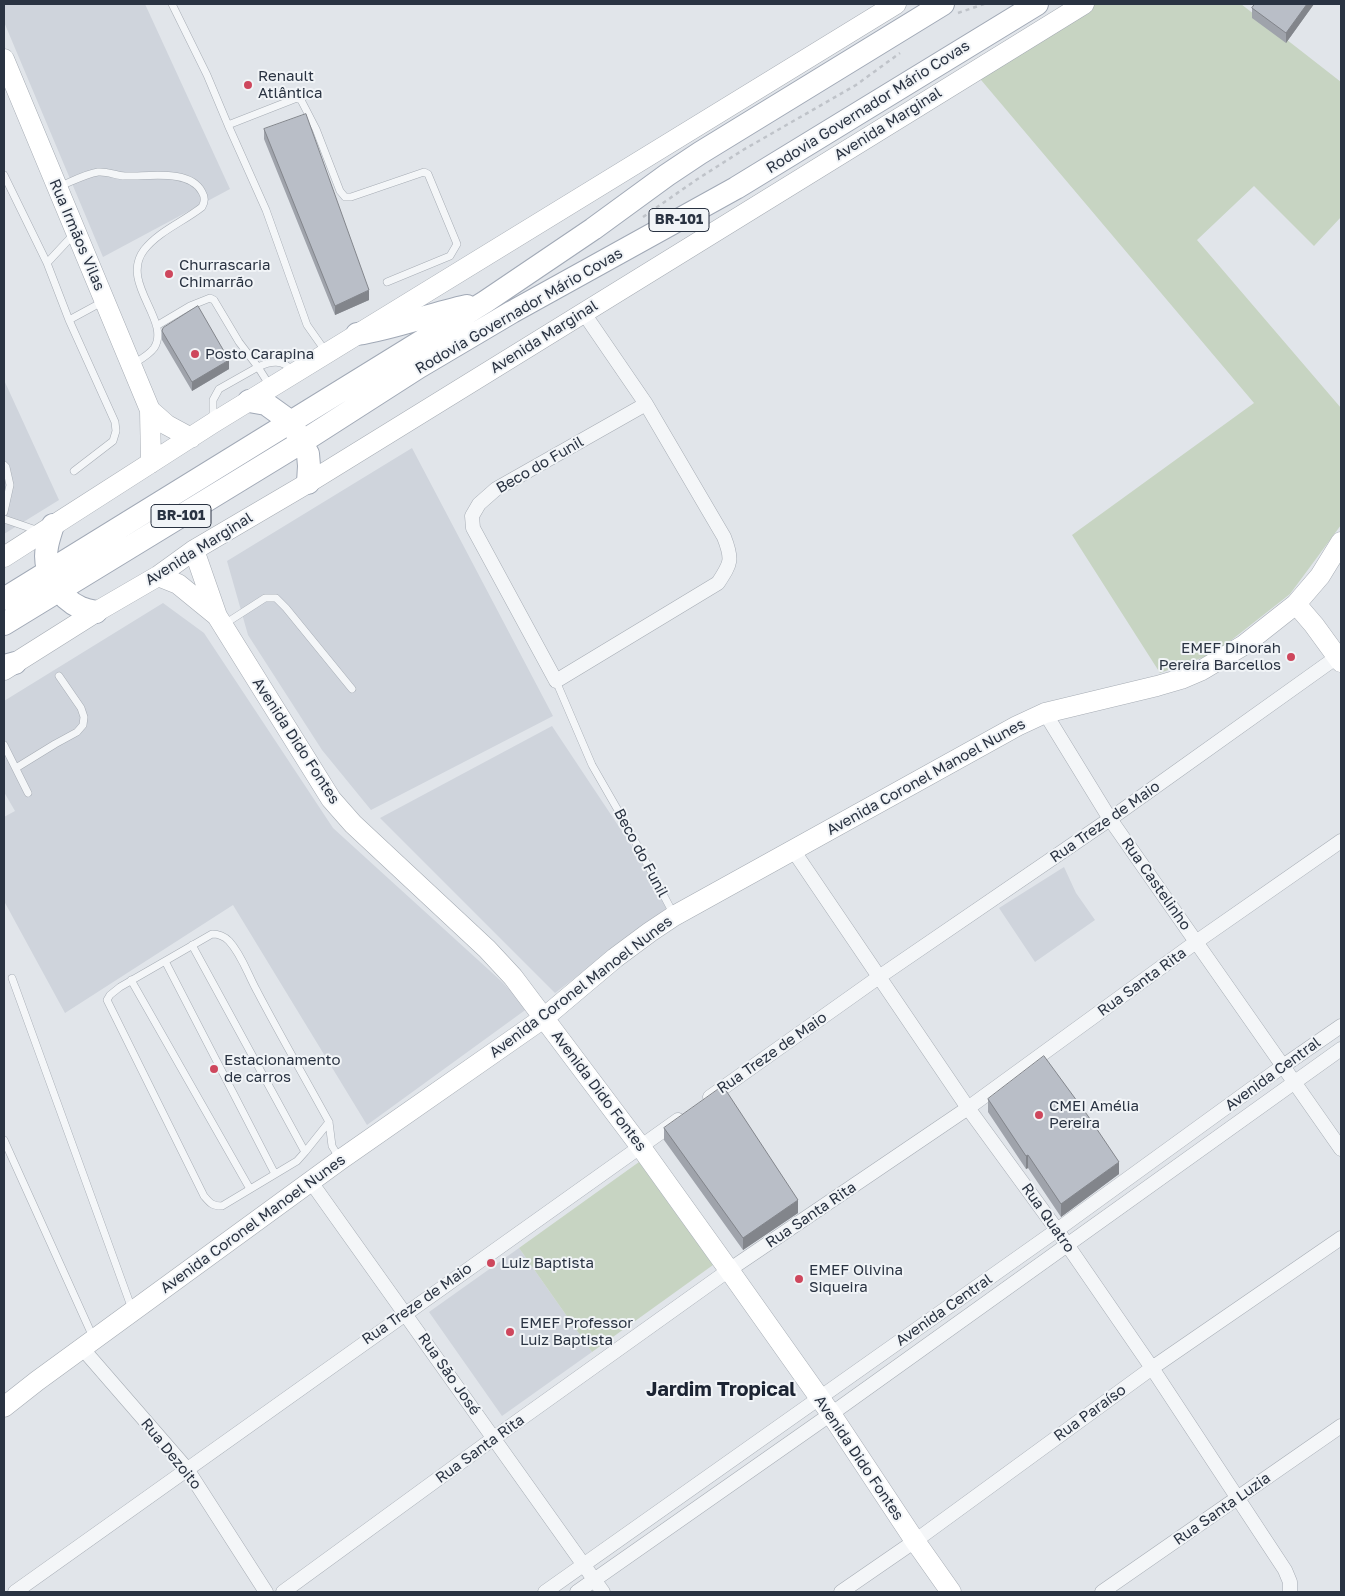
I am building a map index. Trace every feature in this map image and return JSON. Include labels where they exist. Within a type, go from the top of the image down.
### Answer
[{"type":"main road","name":"Rodovia Governador Mário Covas","points":[[4,599],[54,580],[302,442],[419,367],[512,312],[736,188],[1037,4]]},
{"type":"main road","name":"Rodovia Governador Mário Covas","points":[[4,624],[54,580],[291,422],[485,302],[594,229],[700,153],[949,9]]},
{"type":"main road","points":[[357,334],[378,331],[445,311],[485,302]]},
{"type":"main road","points":[[249,401],[266,404],[291,422],[308,454],[308,483]]},
{"type":"main road","points":[[48,528],[46,562],[54,580],[72,602],[80,608],[96,612]]},
{"type":"street","points":[[4,557],[213,423],[896,4]]},
{"type":"street","name":"Avenida Marginal","points":[[7,667],[158,576],[194,550],[308,483],[1084,4]]},
{"type":"street","name":"Rua Irmãos Vilas","points":[[4,59],[150,410],[151,463]]},
{"type":"street","points":[[556,681],[718,583],[730,562],[729,549],[724,537],[646,404],[583,312]]},
{"type":"street","name":"Beco do Funil","points":[[556,681],[473,528],[472,516],[479,504],[496,489],[646,404]]},
{"type":"street","name":"Rua Irmãos Vilas","points":[[150,410],[167,425],[191,438]]},
{"type":"street","name":"Avenida Coronel Manoel Nunes","points":[[4,1407],[340,1160],[545,1017],[615,958],[674,916],[1017,726],[1045,713],[1157,686],[1202,670],[1244,645],[1296,604],[1320,576],[1341,542]]},
{"type":"street","name":"Avenida Dido Fontes","points":[[194,550],[220,620],[331,800],[353,824],[487,949],[514,977],[640,1146],[729,1270],[825,1406],[951,1592]]},
{"type":"street","name":"Avenida Dido Fontes","points":[[158,576],[178,584],[220,620]]},
{"type":"street","points":[[1296,604],[1339,660]]},
{"type":"street","name":"Rua Treze de Maio","points":[[15,1592],[879,977],[1339,660]]},
{"type":"street","name":"Rua Castelinho","points":[[1045,713],[1110,819],[1341,1149]]},
{"type":"street","name":"Rua Santa Rita","points":[[283,1592],[729,1270],[968,1108],[1196,942],[1341,841]]},
{"type":"street","name":"Rua Quatro","points":[[793,850],[968,1108],[1057,1230],[1152,1368],[1285,1570],[1290,1582],[1290,1592]]},
{"type":"street","name":"Avenida Central","points":[[577,1592],[1057,1230],[1341,1026]]},
{"type":"street","name":"Avenida Central","points":[[545,1592],[1067,1245],[1341,1050]]},
{"type":"street","name":"Rua São José","points":[[311,1182],[603,1592]]},
{"type":"street","name":"Rua Paraíso","points":[[841,1592],[915,1541],[1152,1368],[1341,1238]]},
{"type":"street","name":"Rua Dezoito","points":[[88,1344],[187,1469],[266,1592]]},
{"type":"street","name":"Rua Santa Luzia","points":[[1102,1592],[1341,1426]]},
{"type":"lane","points":[[172,4],[206,74],[266,210],[307,326],[327,353]]},
{"type":"lane","points":[[228,125],[297,98],[301,100],[316,130],[340,191],[345,197],[351,198],[424,172],[428,174],[457,244],[450,256],[387,282]]},
{"type":"lane","points":[[57,188],[97,172],[106,172],[120,176],[156,174],[175,176],[189,181],[200,188],[204,198],[202,207],[158,237],[144,250],[140,258],[139,282],[146,304],[158,325],[158,339],[156,346],[149,354],[131,365]]},
{"type":"lane","points":[[4,175],[47,263],[69,320],[115,422],[116,432],[113,441],[74,471]]},
{"type":"lane","points":[[47,263],[76,232]]},
{"type":"lane","points":[[158,325],[190,306],[210,298],[214,300],[238,342],[258,367],[271,388]]},
{"type":"lane","points":[[69,320],[104,301]]},
{"type":"lane","points":[[213,423],[213,400],[219,389],[267,363],[280,361],[288,365],[295,373]]},
{"type":"lane","points":[[4,465],[10,486],[4,512]]},
{"type":"lane","points":[[4,520],[48,528]]},
{"type":"lane","points":[[220,620],[265,598],[276,598],[352,690]]},
{"type":"lane","points":[[16,768],[77,732],[83,726],[84,717],[81,708],[59,676]]},
{"type":"lane","name":"Beco do Funil","points":[[556,681],[592,765],[627,826],[674,916]]},
{"type":"lane","points":[[4,745],[28,793]]},
{"type":"lane","points":[[329,1122],[297,1160],[222,1206],[210,1204],[204,1196],[107,1000],[110,995],[131,980],[212,934],[218,934],[229,941],[240,955],[256,989],[329,1122],[332,1146],[340,1160]]},
{"type":"lane","points":[[192,946],[305,1152]]},
{"type":"lane","points":[[165,961],[275,1174]]},
{"type":"lane","points":[[12,978],[133,1312]]},
{"type":"lane","points":[[131,980],[250,1189]]},
{"type":"lane","points":[[4,1140],[88,1344]]},
{"type":"path","points":[[949,9],[984,4]]},
{"type":"path","points":[[637,222],[696,180],[743,150],[856,85],[902,52]]},
{"type":"shaded area","points":[[4,4],[145,4],[230,189],[103,257],[4,22]]},
{"type":"shaded area","points":[[4,380],[59,500],[4,534]]},
{"type":"shaded area","points":[[412,448],[553,716],[371,810],[322,750],[248,635],[227,561]]},
{"type":"shaded area","points":[[163,603],[204,633],[333,828],[500,980],[528,1008],[367,1125],[233,905],[65,1013],[4,901],[4,817],[15,811],[4,792],[4,701]]},
{"type":"shaded area","points":[[552,726],[671,905],[555,993],[380,818]]},
{"type":"shaded area","points":[[1064,867],[1076,893],[1095,920],[1035,962],[999,908]]},
{"type":"shaded area","name":"EMEF Professor Luiz Baptista","points":[[519,1248],[592,1352],[502,1416],[429,1312]]},
{"type":"green space","points":[[1092,4],[1241,4],[1341,82],[1341,217],[1314,246],[1254,186],[1197,240],[1341,408],[1341,525],[1290,594],[1215,653],[1160,673],[1072,535],[1254,403],[976,74]]},
{"type":"green space","points":[[639,1162],[713,1265],[592,1352],[519,1248]]},
{"type":"building","points":[[1255,4],[1307,4],[1286,33],[1252,8]]},
{"type":"building","points":[[306,114],[369,290],[335,306],[264,129]]},
{"type":"building","name":"Posto Carapina","points":[[198,306],[229,360],[192,382],[162,331],[163,328]]},
{"type":"building","points":[[1044,1056],[1119,1162],[1061,1204],[988,1099]]},
{"type":"building","points":[[723,1086],[798,1200],[743,1238],[664,1128]]},
{"type":"place","name":"Renault Atlântica","points":[[248,85]]},
{"type":"place","name":"Churrascaria Chimarrão","points":[[169,274]]},
{"type":"place","name":"Posto Carapina","points":[[195,354]]},
{"type":"place","name":"EMEF Dinorah Pereira Barcellos","points":[[1291,657]]},
{"type":"place","name":"Estacionamento de carros","points":[[214,1069]]},
{"type":"place","name":"CMEI Amélia Pereira","points":[[1039,1115]]},
{"type":"place","name":"Luiz Baptista","points":[[491,1263]]},
{"type":"place","name":"EMEF Olivina Siqueira","points":[[799,1279]]},
{"type":"place","name":"EMEF Professor Luiz Baptista","points":[[510,1332]]},
{"type":"district","name":"Jardim Tropical","points":[[721,1390]]}]
